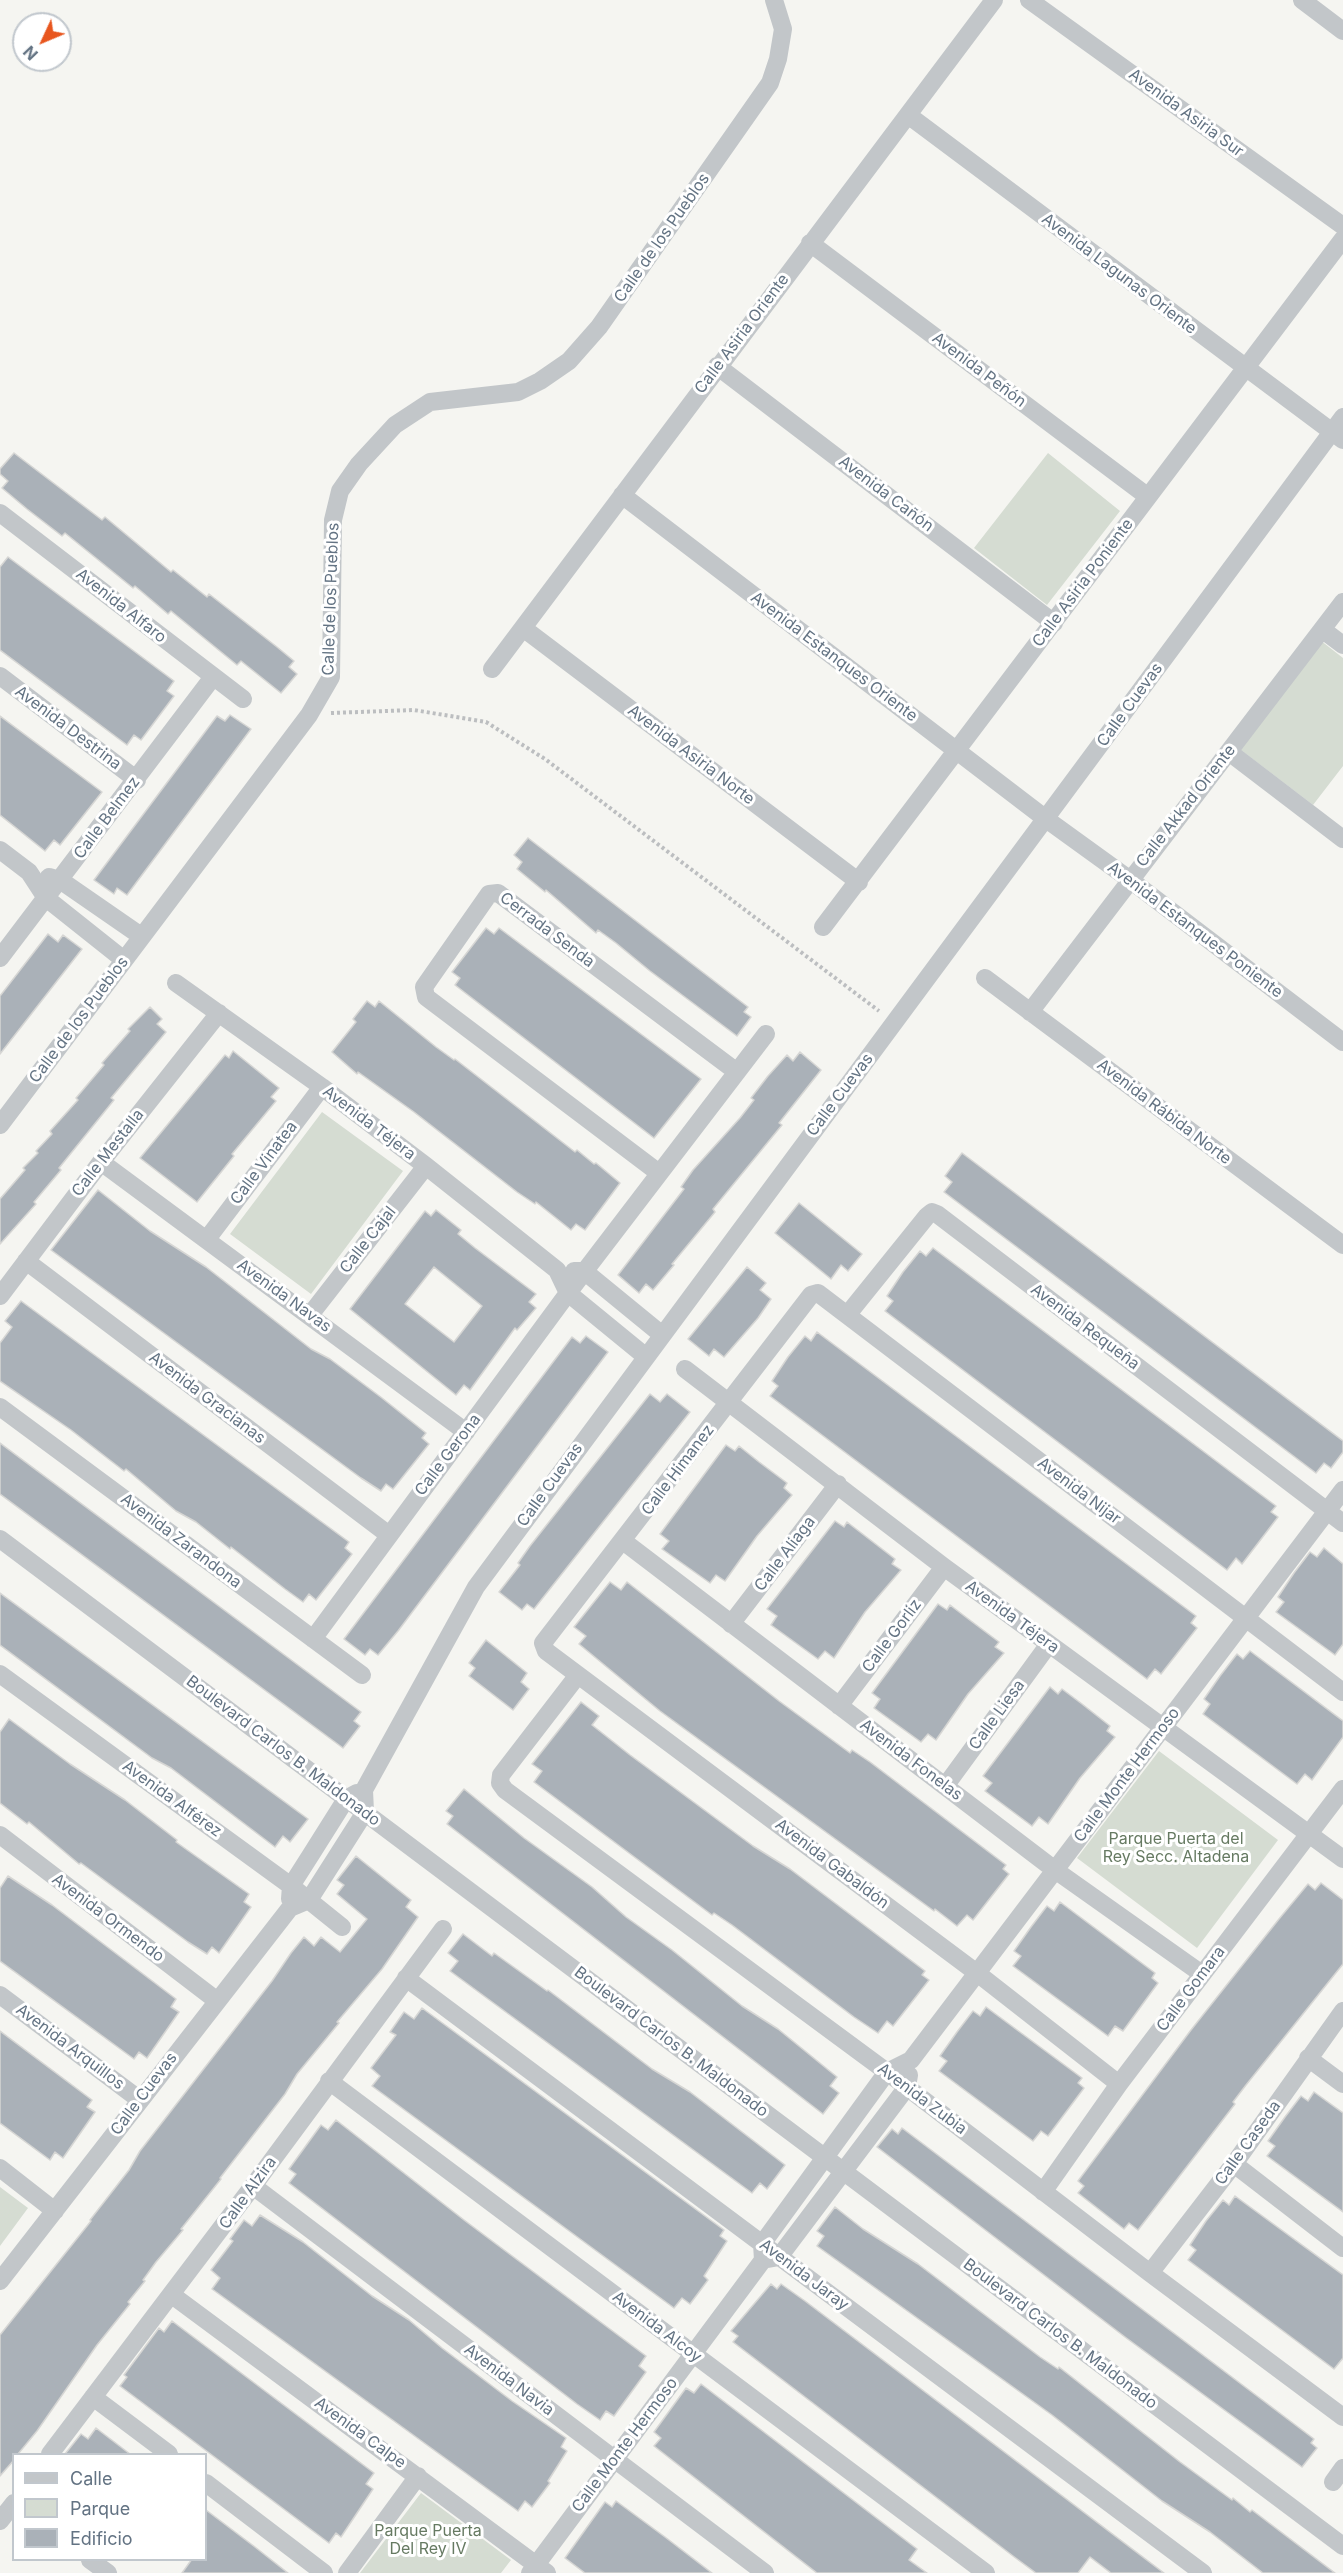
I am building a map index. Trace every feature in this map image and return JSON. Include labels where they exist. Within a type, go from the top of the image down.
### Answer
[{"type":"street","name":"Calle de los Pueblos","points":[[0,1125],[309,715],[331,677],[333,520],[340,491],[359,464],[395,425],[430,402],[518,392],[540,381],[568,361],[599,327],[770,83],[778,59],[783,29],[774,0]]},
{"type":"street","name":"Calle Asiria Oriente","points":[[492,669],[717,366],[994,0]]},
{"type":"street","name":"Avenida Asiria Sur","points":[[1029,0],[1343,226]]},
{"type":"street","points":[[1302,0],[1343,30]]},
{"type":"street","name":"Avenida Lagunas Oriente","points":[[908,115],[1337,436]]},
{"type":"street","name":"Calle Asiria Poniente","points":[[824,927],[1343,239]]},
{"type":"street","name":"Avenida Peñón","points":[[810,243],[1147,496]]},
{"type":"street","name":"Avenida Cañón","points":[[717,366],[1054,623]]},
{"type":"street","name":"Calle Cuevas","points":[[364,1790],[476,1587],[894,1022],[1337,436],[1343,417]]},
{"type":"street","name":"Avenida Estanques Oriente","points":[[622,495],[1046,819]]},
{"type":"street","name":"Avenida Alfaro","points":[[0,513],[243,699]]},
{"type":"street","name":"Calle Akkad Oriente","points":[[1030,1012],[1343,602]]},
{"type":"street","name":"Avenida Asiria Norte","points":[[523,628],[859,882]]},
{"type":"street","points":[[1323,630],[1343,645]]},
{"type":"street","name":"Avenida Destrina","points":[[0,675],[137,780]]},
{"type":"street","name":"Calle Belmez","points":[[0,958],[213,677]]},
{"type":"street","points":[[1229,752],[1343,839]]},
{"type":"street","name":"Avenida Estanques Poniente","points":[[1046,819],[1130,879],[1343,1042]]},
{"type":"street","points":[[0,850],[29,872],[46,898],[124,960]]},
{"type":"street","points":[[29,872],[60,880],[141,936]]},
{"type":"street","name":"Cerrada Senda","points":[[659,1173],[426,997],[424,987],[489,894],[498,893],[737,1072]]},
{"type":"street","name":"Avenida Rábida Norte","points":[[985,978],[1343,1245]]},
{"type":"street","name":"Avenida Téjera","points":[[176,983],[322,1087],[557,1270],[568,1293],[645,1356]]},
{"type":"street","name":"Calle Mestalla","points":[[0,1296],[100,1162],[219,1013]]},
{"type":"street","points":[[584,1271],[766,1034]]},
{"type":"street","name":"Calle Vinatea","points":[[207,1239],[322,1087]]},
{"type":"street","name":"Avenida Navas","points":[[100,1162],[466,1432]]},
{"type":"street","name":"Calle Cajal","points":[[310,1315],[426,1166]]},
{"type":"street","name":"Avenida Requeña","points":[[848,1314],[927,1216],[932,1212],[937,1214],[1343,1523]]},
{"type":"street","name":"Avenida Gracianas","points":[[26,1261],[389,1535]]},
{"type":"street","points":[[557,1270],[584,1271],[661,1334]]},
{"type":"street","name":"Calle Gerona","points":[[313,1640],[584,1271]]},
{"type":"street","name":"Avenida Nijar","points":[[814,1293],[848,1314],[1343,1692]]},
{"type":"street","name":"Calle Himanez","points":[[543,1648],[543,1643],[814,1293]]},
{"type":"street","name":"Avenida Téjera","points":[[685,1369],[944,1567],[1162,1729],[1343,1859]]},
{"type":"street","name":"Avenida Zarandona","points":[[0,1407],[362,1676]]},
{"type":"street","name":"Calle Aliaga","points":[[731,1624],[838,1484]]},
{"type":"street","name":"Calle Monte Hermoso","points":[[768,2254],[824,2157],[887,2072],[911,2060],[1343,1490]]},
{"type":"street","name":"Boulevard Carlos B. Maldonado","points":[[0,1539],[1343,2546]]},
{"type":"street","name":"Avenida Fonelas","points":[[623,1541],[1055,1870],[1202,1974]]},
{"type":"street","name":"Calle Gorliz","points":[[839,1706],[944,1567]]},
{"type":"street","name":"Calle Liesa","points":[[946,1785],[1049,1644]]},
{"type":"street","name":"Avenida Gabaldón","points":[[543,1648],[977,1973],[1119,2084]]},
{"type":"street","name":"Avenida Alférez","points":[[0,1674],[291,1886],[342,1927]]},
{"type":"street","name":"Avenida Zubia","points":[[578,1674],[501,1775],[500,1783],[1343,2417]]},
{"type":"street","name":"Calle Gomara","points":[[1043,2192],[1119,2084],[1343,1789]]},
{"type":"street","points":[[290,1908],[291,1886],[346,1799],[364,1790],[365,1812],[309,1900]]},
{"type":"street","name":"Avenida Ormendo","points":[[0,1835],[216,2000]]},
{"type":"street","name":"Calle Cuevas","points":[[0,2281],[216,2000],[290,1908],[309,1900]]},
{"type":"street","name":"Calle Alzira","points":[[51,2453],[172,2295],[443,1929]]},
{"type":"street","name":"Avenida Jaray","points":[[406,1978],[768,2254],[1203,2573]]},
{"type":"street","name":"Avenida Arquillos","points":[[0,1995],[140,2100]]},
{"type":"street","name":"Calle Caseda","points":[[1150,2273],[1233,2164],[1343,2011]]},
{"type":"street","points":[[1308,2058],[1343,2084]]},
{"type":"street","name":"Calle Monte Hermoso","points":[[538,2570],[615,2459],[768,2254],[843,2171],[907,2087],[911,2060]]},
{"type":"street","name":"Avenida Alcoy","points":[[329,2081],[693,2354],[963,2566],[986,2573]]},
{"type":"street","points":[[1233,2164],[1343,2248]]},
{"type":"street","points":[[0,2168],[55,2211]]},
{"type":"street","name":"Avenida Navia","points":[[253,2186],[765,2573]]},
{"type":"street","name":"Avenida Calpe","points":[[172,2295],[418,2476],[538,2570]]},
{"type":"street","points":[[93,2397],[168,2453]]},
{"type":"street","points":[[347,2573],[418,2476]]},
{"type":"street","points":[[207,2483],[324,2573]]},
{"type":"street","points":[[0,2521],[12,2506]]},
{"type":"street","points":[[93,2561],[108,2573]]},
{"type":"path","points":[[309,715],[414,710],[486,723],[544,759],[894,1022]]},
{"type":"green space","points":[[1048,453],[1120,511],[1047,605],[974,548]]},
{"type":"green space","points":[[1320,640],[1343,658],[1343,766],[1313,805],[1237,747]]},
{"type":"green space","points":[[322,1112],[403,1171],[311,1294],[230,1234]]},
{"type":"green space","name":"Parque Puerta del Rey Secc. Altadena","points":[[1159,1751],[1278,1840],[1197,1948],[1077,1858]]},
{"type":"green space","points":[[0,2187],[28,2208],[0,2246]]},
{"type":"green space","name":"Parque Puerta Del Rey IV","points":[[421,2493],[511,2560],[501,2573],[360,2573]]},
{"type":"building","points":[[14,453],[102,520],[105,517],[171,572],[173,570],[207,597],[209,594],[277,647],[294,661],[289,667],[297,674],[281,693],[241,661],[237,665],[171,611],[168,614],[65,533],[62,536],[27,509],[2,488],[8,481],[0,474],[0,469]]},
{"type":"building","points":[[8,557],[174,681],[167,691],[174,696],[141,740],[134,735],[127,745],[0,650],[0,567]]},
{"type":"building","points":[[230,715],[251,729],[127,895],[117,888],[114,894],[94,880],[217,716],[225,721]]},
{"type":"building","points":[[0,716],[102,792],[60,845],[54,840],[45,851],[0,815]]},
{"type":"building","points":[[528,838],[748,1007],[744,1012],[751,1017],[737,1036],[616,943],[598,930],[596,933],[546,890],[545,892],[517,869],[522,862],[514,855]]},
{"type":"building","points":[[486,928],[494,934],[499,928],[701,1079],[654,1138],[455,985],[460,978],[452,972]]},
{"type":"building","points":[[48,934],[58,942],[63,935],[82,949],[0,1054],[0,996]]},
{"type":"building","points":[[367,1001],[375,1007],[379,1001],[575,1152],[577,1150],[594,1164],[596,1163],[620,1183],[585,1230],[576,1224],[571,1230],[536,1202],[535,1204],[517,1192],[414,1112],[358,1072],[357,1074],[332,1052],[356,1022],[353,1019]]},
{"type":"building","points":[[150,1007],[162,1019],[157,1024],[166,1032],[111,1098],[114,1100],[59,1168],[61,1170],[34,1202],[36,1204],[0,1244],[0,1199],[25,1170],[23,1168],[38,1153],[36,1151],[52,1134],[50,1131],[78,1100],[76,1098],[104,1065],[102,1063],[130,1031],[128,1029]]},
{"type":"building","points":[[233,1051],[279,1088],[271,1097],[276,1101],[232,1154],[234,1156],[197,1202],[140,1158],[225,1055],[229,1058]]},
{"type":"building","points":[[800,1052],[821,1070],[779,1123],[782,1125],[713,1209],[715,1212],[672,1264],[674,1265],[653,1290],[646,1284],[639,1293],[618,1275],[684,1189],[681,1187],[693,1170],[740,1118],[754,1100],[751,1098],[768,1076],[787,1055],[793,1061]]},
{"type":"building","points":[[962,1153],[1343,1441],[1343,1452],[1331,1468],[1324,1463],[1316,1473],[944,1192],[952,1182],[945,1176]]},
{"type":"building","points":[[98,1190],[150,1231],[206,1267],[311,1349],[330,1359],[426,1433],[422,1438],[429,1444],[393,1489],[386,1484],[381,1491],[361,1478],[51,1250]]},
{"type":"building","points":[[799,1203],[862,1254],[848,1271],[841,1265],[831,1279],[775,1233]]},
{"type":"building","points":[[436,1210],[461,1230],[458,1234],[536,1294],[529,1302],[536,1308],[517,1330],[515,1328],[470,1390],[464,1385],[456,1395],[350,1309],[425,1211],[431,1216]],"holes":[[[434,1267],[482,1306],[454,1342],[405,1304]]]},
{"type":"building","points":[[933,1248],[1276,1506],[1271,1512],[1278,1517],[1242,1564],[1236,1558],[1227,1570],[885,1311],[893,1301],[887,1296],[903,1272],[920,1251],[926,1256]]},
{"type":"building","points":[[747,1267],[766,1283],[760,1290],[771,1299],[758,1318],[724,1357],[714,1349],[709,1356],[688,1339]]},
{"type":"building","points":[[21,1301],[349,1542],[345,1548],[352,1554],[316,1600],[309,1594],[303,1602],[231,1547],[230,1549],[196,1522],[176,1511],[126,1469],[124,1471],[71,1430],[0,1381],[0,1343],[12,1327],[5,1321]]},
{"type":"building","points":[[817,1332],[1196,1616],[1191,1623],[1197,1628],[1161,1674],[1155,1669],[1147,1679],[770,1396],[778,1386],[772,1381],[788,1357],[805,1336],[811,1341]]},
{"type":"building","points":[[586,1336],[608,1352],[398,1631],[378,1655],[370,1649],[365,1655],[344,1639],[572,1337],[580,1343]]},
{"type":"building","points":[[650,1394],[660,1402],[667,1394],[690,1412],[534,1609],[527,1604],[522,1610],[499,1592],[520,1565],[518,1563],[530,1546]]},
{"type":"building","points":[[0,1443],[361,1712],[354,1721],[360,1726],[343,1748],[0,1494]]},
{"type":"building","points":[[726,1445],[735,1451],[739,1446],[787,1483],[784,1488],[792,1495],[757,1536],[725,1581],[716,1575],[710,1583],[662,1549],[669,1541],[660,1534]]},
{"type":"building","points":[[835,1521],[844,1527],[847,1522],[895,1559],[892,1564],[901,1570],[865,1612],[834,1658],[825,1651],[818,1659],[771,1625],[777,1616],[767,1609]]},
{"type":"building","points":[[1324,1548],[1343,1564],[1343,1644],[1335,1655],[1276,1612],[1284,1602],[1278,1597],[1294,1573],[1310,1552],[1317,1557]]},
{"type":"building","points":[[610,1582],[621,1590],[627,1582],[779,1701],[850,1753],[852,1750],[870,1762],[1006,1865],[1003,1869],[1009,1874],[973,1920],[967,1915],[957,1926],[935,1909],[934,1911],[660,1711],[579,1644],[586,1636],[574,1627]]},
{"type":"building","points":[[0,1593],[308,1819],[290,1842],[283,1836],[275,1847],[171,1768],[152,1758],[0,1645]]},
{"type":"building","points":[[938,1604],[947,1610],[950,1605],[999,1642],[995,1647],[1004,1653],[968,1694],[936,1740],[928,1734],[921,1742],[874,1708],[880,1699],[872,1693]]},
{"type":"building","points":[[486,1640],[527,1673],[521,1682],[529,1689],[513,1710],[469,1676],[475,1668],[469,1663]]},
{"type":"building","points":[[1250,1651],[1343,1721],[1343,1737],[1312,1780],[1305,1774],[1297,1784],[1203,1714],[1210,1704],[1204,1699],[1220,1676],[1237,1654],[1243,1659]]},
{"type":"building","points":[[1050,1687],[1058,1694],[1062,1689],[1082,1704],[1110,1726],[1107,1731],[1115,1737],[1080,1778],[1048,1824],[1039,1817],[1032,1826],[985,1791],[992,1783],[983,1776]]},
{"type":"building","points":[[581,1702],[599,1716],[592,1725],[630,1755],[753,1846],[790,1869],[925,1971],[922,1975],[929,1980],[893,2026],[887,2021],[878,2033],[854,2017],[732,1925],[714,1913],[712,1915],[534,1782],[542,1771],[532,1764]]},
{"type":"building","points":[[9,1719],[70,1764],[125,1800],[177,1840],[176,1842],[249,1894],[244,1902],[251,1907],[219,1953],[212,1947],[207,1954],[188,1942],[81,1863],[79,1864],[29,1822],[27,1824],[0,1803],[0,1732]]},
{"type":"building","points":[[464,1789],[524,1838],[592,1887],[626,1917],[672,1950],[742,2006],[778,2029],[837,2077],[830,2086],[839,2093],[823,2114],[447,1824],[453,1816],[446,1811]]},
{"type":"building","points":[[356,1856],[411,1900],[406,1907],[418,1917],[382,1969],[337,2022],[339,2023],[297,2074],[285,2094],[181,2229],[183,2230],[156,2262],[143,2280],[145,2281],[128,2302],[130,2304],[97,2345],[37,2431],[19,2453],[12,2453],[12,2462],[0,2476],[0,2335],[91,2221],[129,2170],[140,2151],[304,1937],[314,1946],[321,1937],[340,1952],[367,1919],[337,1894],[344,1885],[337,1880]]},
{"type":"building","points":[[8,1876],[52,1905],[176,1999],[171,2007],[179,2012],[147,2058],[139,2052],[134,2059],[0,1961],[0,1888]]},
{"type":"building","points":[[1321,1883],[1343,1900],[1343,1964],[1246,2085],[1233,2102],[1235,2104],[1138,2230],[1129,2223],[1124,2229],[1078,2193],[1084,2186],[1078,2181],[1191,2030],[1279,1919],[1308,1884],[1315,1890]]},
{"type":"building","points":[[1060,1902],[1155,1973],[1152,1978],[1158,1983],[1123,2031],[1115,2026],[1108,2036],[1013,1966],[1021,1956],[1014,1951],[1031,1927],[1047,1906],[1054,1911]]},
{"type":"building","points":[[463,1934],[492,1956],[494,1953],[548,1990],[652,2069],[690,2092],[785,2165],[767,2189],[760,2183],[752,2193],[450,1971],[458,1961],[448,1953]]},
{"type":"building","points":[[986,2007],[1082,2078],[1078,2083],[1084,2088],[1048,2136],[1041,2131],[1033,2141],[939,2071],[947,2061],[940,2056],[957,2032],[973,2011],[980,2016]]},
{"type":"building","points":[[422,2008],[724,2230],[720,2236],[727,2241],[704,2276],[708,2280],[690,2304],[682,2298],[674,2308],[372,2086],[380,2076],[371,2068],[396,2035],[390,2032],[404,2012],[414,2019]]},
{"type":"building","points":[[0,2031],[92,2100],[87,2107],[95,2112],[63,2158],[55,2152],[50,2160],[0,2123]]},
{"type":"building","points":[[1314,2092],[1343,2113],[1343,2212],[1267,2156],[1275,2146],[1268,2141],[1285,2117],[1301,2096],[1308,2101]]},
{"type":"building","points":[[336,2120],[464,2220],[646,2356],[639,2366],[646,2372],[614,2416],[606,2411],[600,2420],[577,2404],[289,2183],[296,2174],[289,2169],[321,2125],[328,2130]]},
{"type":"building","points":[[902,2128],[1314,2439],[1311,2443],[1317,2448],[1302,2467],[1125,2337],[877,2147],[892,2129],[898,2134]]},
{"type":"building","points":[[1235,2196],[1343,2275],[1343,2358],[1334,2369],[1188,2260],[1196,2250],[1190,2245],[1206,2221],[1223,2200],[1229,2205]]},
{"type":"building","points":[[835,2207],[863,2229],[918,2264],[1040,2357],[1058,2369],[1059,2367],[1180,2462],[1250,2512],[1252,2510],[1335,2573],[1263,2573],[1210,2532],[1162,2501],[1052,2415],[817,2246],[824,2236],[817,2231]]},
{"type":"building","points":[[260,2215],[303,2242],[372,2296],[409,2320],[512,2401],[566,2438],[561,2447],[567,2451],[548,2481],[550,2483],[532,2507],[525,2501],[518,2511],[212,2289],[220,2278],[211,2270],[233,2241],[230,2239],[244,2220],[252,2226]]},
{"type":"building","points":[[771,2284],[777,2289],[781,2284],[805,2301],[1164,2573],[1111,2573],[1090,2557],[1078,2573],[1036,2573],[733,2342],[738,2336],[731,2331]]},
{"type":"building","points":[[172,2321],[374,2473],[366,2484],[373,2489],[341,2537],[336,2533],[329,2543],[120,2386],[127,2377],[124,2375],[159,2328],[164,2332]]},
{"type":"building","points":[[701,2384],[917,2549],[909,2560],[927,2573],[817,2573],[654,2446],[661,2438],[654,2432],[686,2388],[694,2393]]},
{"type":"building","points":[[96,2428],[129,2453],[66,2453],[81,2434],[88,2439]]},
{"type":"building","points":[[616,2501],[712,2573],[585,2573],[565,2558],[605,2502],[612,2507]]},
{"type":"building","points":[[207,2511],[288,2573],[182,2573],[191,2561],[207,2561]]}]
